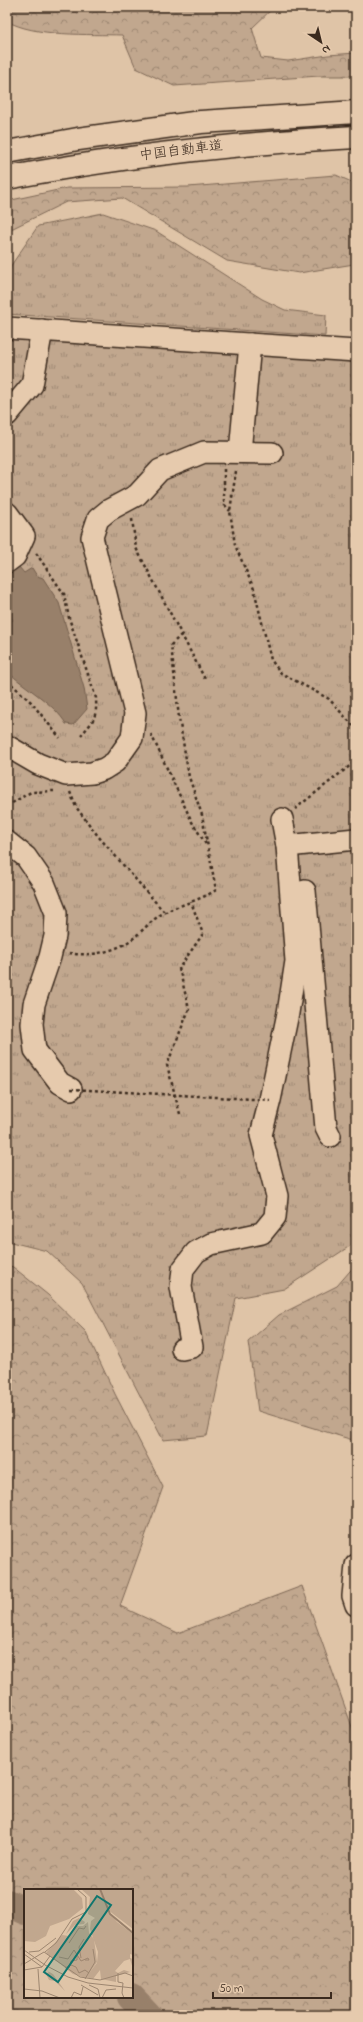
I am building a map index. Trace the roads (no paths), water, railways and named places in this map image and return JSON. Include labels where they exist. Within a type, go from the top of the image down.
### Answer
[{"type":"highway","name":"中国自動車道","points":[[7,152],[78,139],[201,122],[356,112]]},
{"type":"highway","name":"中国自動車道","points":[[7,178],[88,162],[203,148],[356,137]]},
{"type":"street","points":[[7,328],[356,351]]},
{"type":"street","points":[[7,415],[32,385],[42,330]]},
{"type":"street","points":[[232,452],[250,344]]},
{"type":"street","points":[[7,746],[38,764],[66,775],[92,773],[104,769],[115,762],[132,738],[135,713],[92,537],[98,520],[108,510],[137,495],[160,470],[204,452],[272,453]]},
{"type":"street","points":[[7,513],[24,536],[15,556],[7,562]]},
{"type":"street","points":[[182,1349],[192,1347],[181,1287],[183,1269],[196,1252],[211,1244],[262,1233],[276,1217],[277,1196],[261,1135],[270,1100],[288,1013],[296,962],[287,846],[282,819]]},
{"type":"street","points":[[287,846],[356,839]]},
{"type":"street","points":[[7,842],[26,857],[44,884],[56,913],[55,936],[34,1004],[32,1024],[35,1050],[60,1083],[71,1089]]},
{"type":"street","points":[[290,888],[304,886],[326,1128],[330,1136]]},
{"type":"street","points":[[356,1565],[353,1596],[356,1605]]},
{"type":"waterway","points":[[7,1903],[24,1911]]},
{"type":"waterway","points":[[132,1998],[148,2015]]}]
